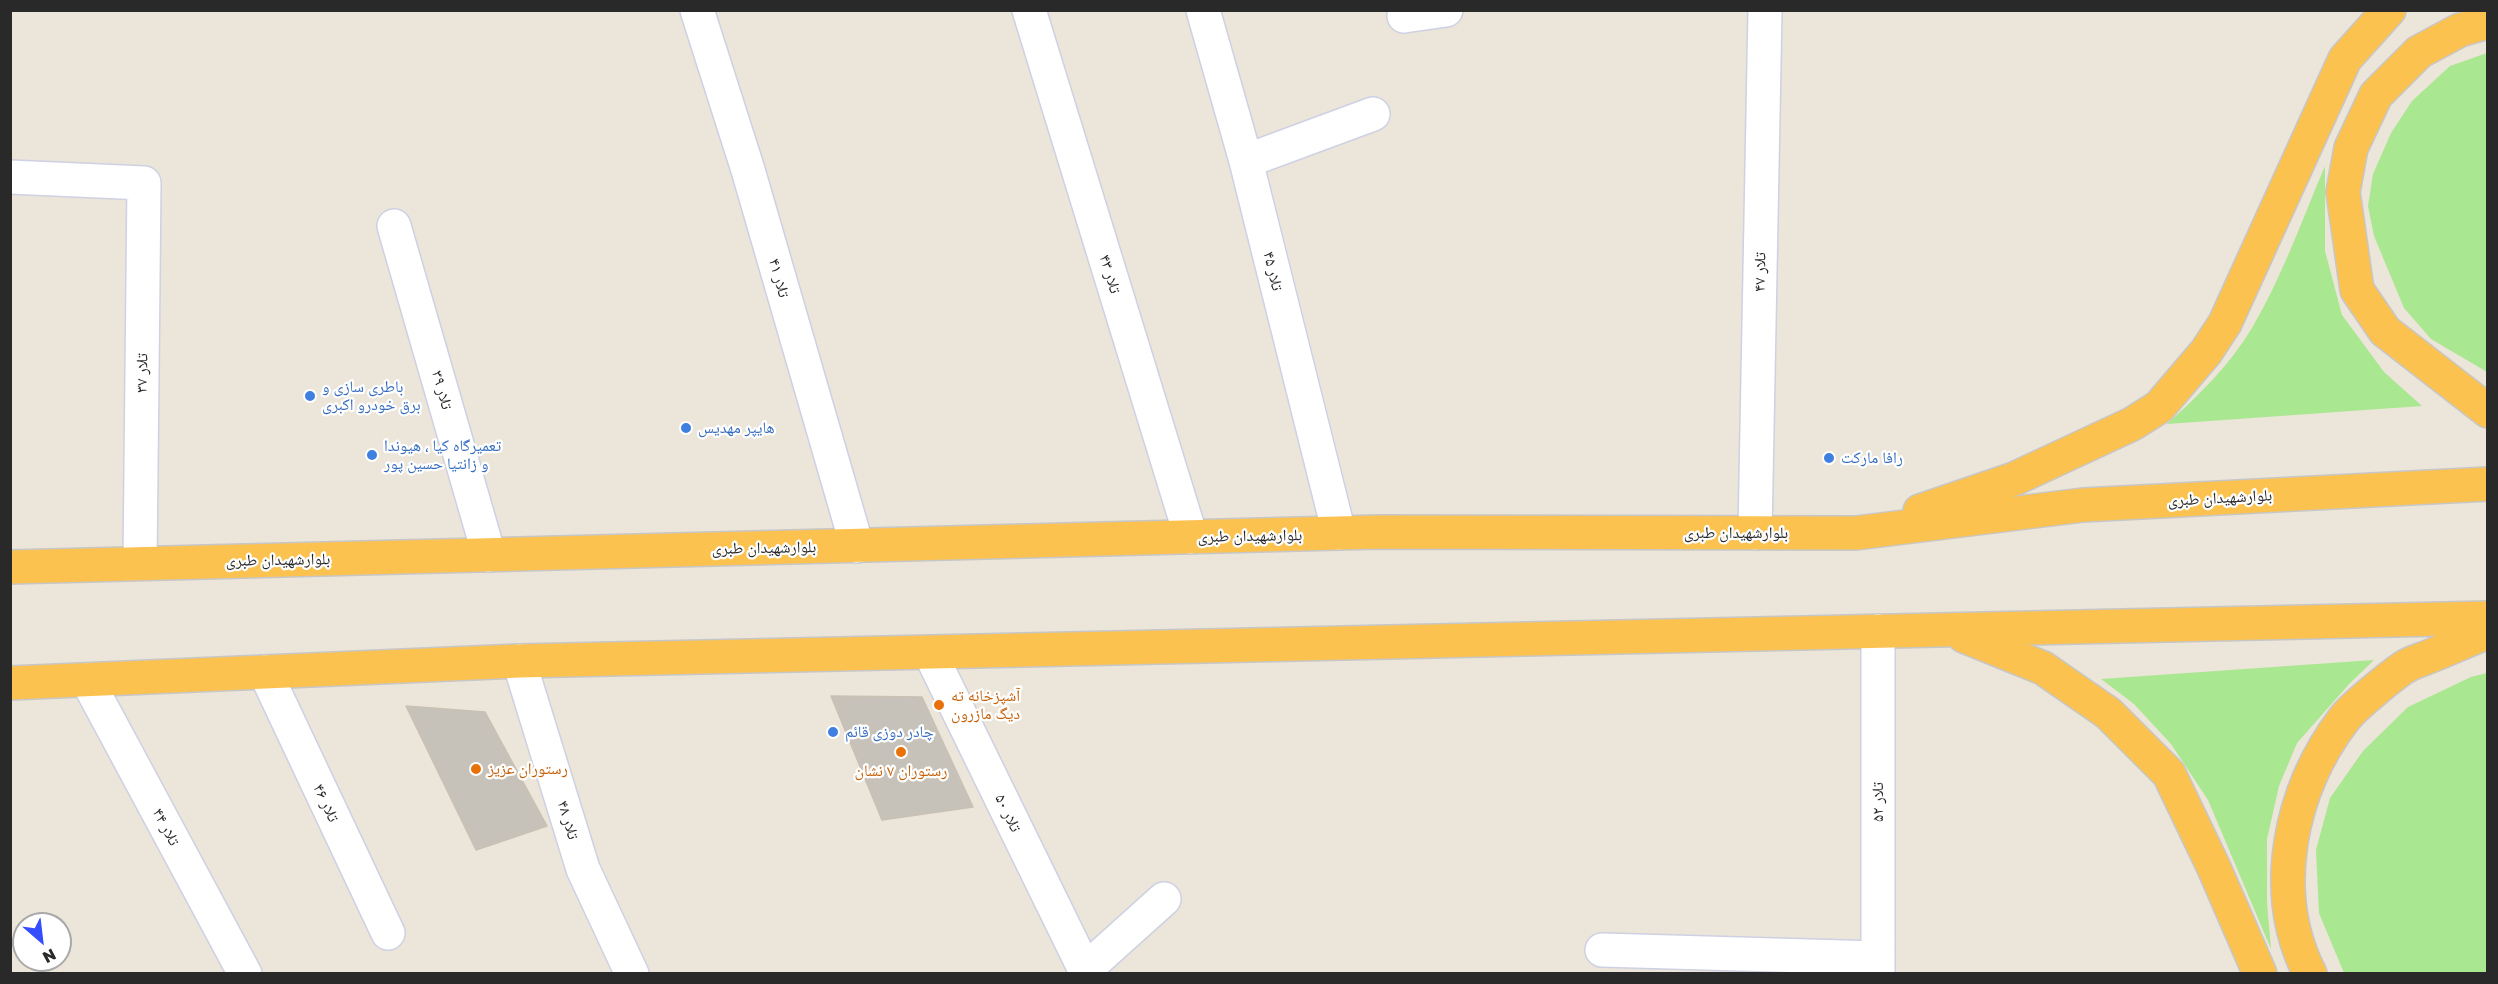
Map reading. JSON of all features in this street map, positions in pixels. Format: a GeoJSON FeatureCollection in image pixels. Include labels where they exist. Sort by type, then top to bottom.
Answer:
{"type":"FeatureCollection","features":[{"type":"Feature","properties":{"kind":"highway"},"geometry":{"type":"LineString","coordinates":[[1856,533],[2014,479],[2132,424],[2159,407],[2206,352],[2224,323],[2344,59],[2389,10]]}},
{"type":"Feature","properties":{"kind":"highway"},"geometry":{"type":"LineString","coordinates":[[2487,22],[2460,30],[2419,52],[2376,95],[2351,148],[2343,192],[2357,290],[2385,331],[2487,411]]}},
{"type":"Feature","properties":{"kind":"highway","name":"بلوارشهیدان طبری"},"geometry":{"type":"LineString","coordinates":[[10,567],[1340,533],[1856,533],[2083,505],[2487,484]]}},
{"type":"Feature","properties":{"kind":"highway"},"geometry":{"type":"LineString","coordinates":[[10,683],[519,661],[2487,618]]}},
{"type":"Feature","properties":{"kind":"highway"},"geometry":{"type":"LineString","coordinates":[[1948,630],[2043,668],[2108,713],[2169,774],[2214,868],[2260,974]]}},
{"type":"Feature","properties":{"kind":"highway"},"geometry":{"type":"LineString","coordinates":[[2310,974],[2301,956],[2287,896],[2290,848],[2297,810],[2315,767],[2345,718],[2404,667],[2487,632]]}},
{"type":"Feature","properties":{"kind":"street","name":"تلار ۴۱"},"geometry":{"type":"LineString","coordinates":[[697,10],[748,170],[857,546]]}},
{"type":"Feature","properties":{"kind":"street","name":"تلار ۴۳"},"geometry":{"type":"LineString","coordinates":[[1029,10],[1191,537]]}},
{"type":"Feature","properties":{"kind":"street"},"geometry":{"type":"LineString","coordinates":[[1404,16],[1446,10]]}},
{"type":"Feature","properties":{"kind":"street","name":"تلار ۴۷"},"geometry":{"type":"LineString","coordinates":[[1755,533],[1765,10]]}},
{"type":"Feature","properties":{"kind":"street","name":"تلار ۴۵"},"geometry":{"type":"LineString","coordinates":[[1210,12],[1340,533]]}},
{"type":"Feature","properties":{"kind":"street"},"geometry":{"type":"LineString","coordinates":[[1246,161],[1373,114]]}},
{"type":"Feature","properties":{"kind":"street","name":"تلار ۳۷"},"geometry":{"type":"LineString","coordinates":[[10,177],[144,183],[140,563]]}},
{"type":"Feature","properties":{"kind":"street","name":"تلار ۳۹"},"geometry":{"type":"LineString","coordinates":[[394,226],[489,555]]}},
{"type":"Feature","properties":{"kind":"street","name":"تلار ۵۲"},"geometry":{"type":"LineString","coordinates":[[1878,631],[1878,966]]}},
{"type":"Feature","properties":{"kind":"street","name":"تلار ۵۰"},"geometry":{"type":"LineString","coordinates":[[930,653],[1086,972]]}},
{"type":"Feature","properties":{"kind":"street","name":"تلار ۴۸"},"geometry":{"type":"LineString","coordinates":[[519,661],[584,869],[632,974]]}},
{"type":"Feature","properties":{"kind":"street","name":"تلار ۴۶"},"geometry":{"type":"LineString","coordinates":[[265,672],[388,933]]}},
{"type":"Feature","properties":{"kind":"street","name":"تلار ۴۴"},"geometry":{"type":"LineString","coordinates":[[87,680],[244,974]]}},
{"type":"Feature","properties":{"kind":"street"},"geometry":{"type":"LineString","coordinates":[[1086,972],[1164,899]]}},
{"type":"Feature","properties":{"kind":"street"},"geometry":{"type":"LineString","coordinates":[[1602,950],[1878,966]]}},
{"type":"Feature","properties":{"kind":"green space"},"geometry":{"type":"Polygon","coordinates":[[[2488,53],[2487,372],[2431,339],[2404,308],[2374,236],[2368,206],[2373,174],[2391,133],[2412,101],[2450,66],[2488,53]]]}},
{"type":"Feature","properties":{"kind":"green space"},"geometry":{"type":"Polygon","coordinates":[[[2325,166],[2325,251],[2342,315],[2384,372],[2422,406],[2167,424],[2224,367],[2252,328],[2282,269],[2325,166]]]}},
{"type":"Feature","properties":{"kind":"green space"},"geometry":{"type":"Polygon","coordinates":[[[2374,660],[2350,683],[2297,743],[2279,786],[2267,839],[2267,903],[2271,949],[2208,800],[2171,744],[2134,704],[2101,679],[2374,660]]]}},
{"type":"Feature","properties":{"kind":"green space"},"geometry":{"type":"Polygon","coordinates":[[[2487,673],[2487,973],[2344,973],[2319,913],[2316,850],[2330,798],[2363,751],[2408,707],[2471,677],[2487,673]]]}},
{"type":"Feature","properties":{"kind":"building","name":"رستوران ۷ نشان"},"geometry":{"type":"Polygon","coordinates":[[[831,696],[922,697],[973,807],[882,820],[831,696]]]}},
{"type":"Feature","properties":{"kind":"building","name":"رستوران عزیز"},"geometry":{"type":"Polygon","coordinates":[[[406,706],[485,712],[547,826],[476,850],[406,706]]]}},
{"type":"Feature","properties":{"kind":"place","name":"باطری سازی و برق خودرو اکبری"},"geometry":{"type":"Point","coordinates":[310,396]}},
{"type":"Feature","properties":{"kind":"place","name":"هایپر مهدیس"},"geometry":{"type":"Point","coordinates":[686,428]}},
{"type":"Feature","properties":{"kind":"place","name":"تعمیرگاه کیا ، هیوندا و زانتیا حسین پور"},"geometry":{"type":"Point","coordinates":[372,455]}},
{"type":"Feature","properties":{"kind":"place","name":"رافا مارکت"},"geometry":{"type":"Point","coordinates":[1829,458]}},
{"type":"Feature","properties":{"kind":"place","name":"آشپزخانه ته دیگ مازرون"},"geometry":{"type":"Point","coordinates":[939,705]}},
{"type":"Feature","properties":{"kind":"place","name":"چادر دوزی قائم"},"geometry":{"type":"Point","coordinates":[833,732]}},
{"type":"Feature","properties":{"kind":"place","name":"رستوران ۷ نشان"},"geometry":{"type":"Point","coordinates":[901,752]}},
{"type":"Feature","properties":{"kind":"place","name":"رستوران عزیز"},"geometry":{"type":"Point","coordinates":[476,769]}}]}
